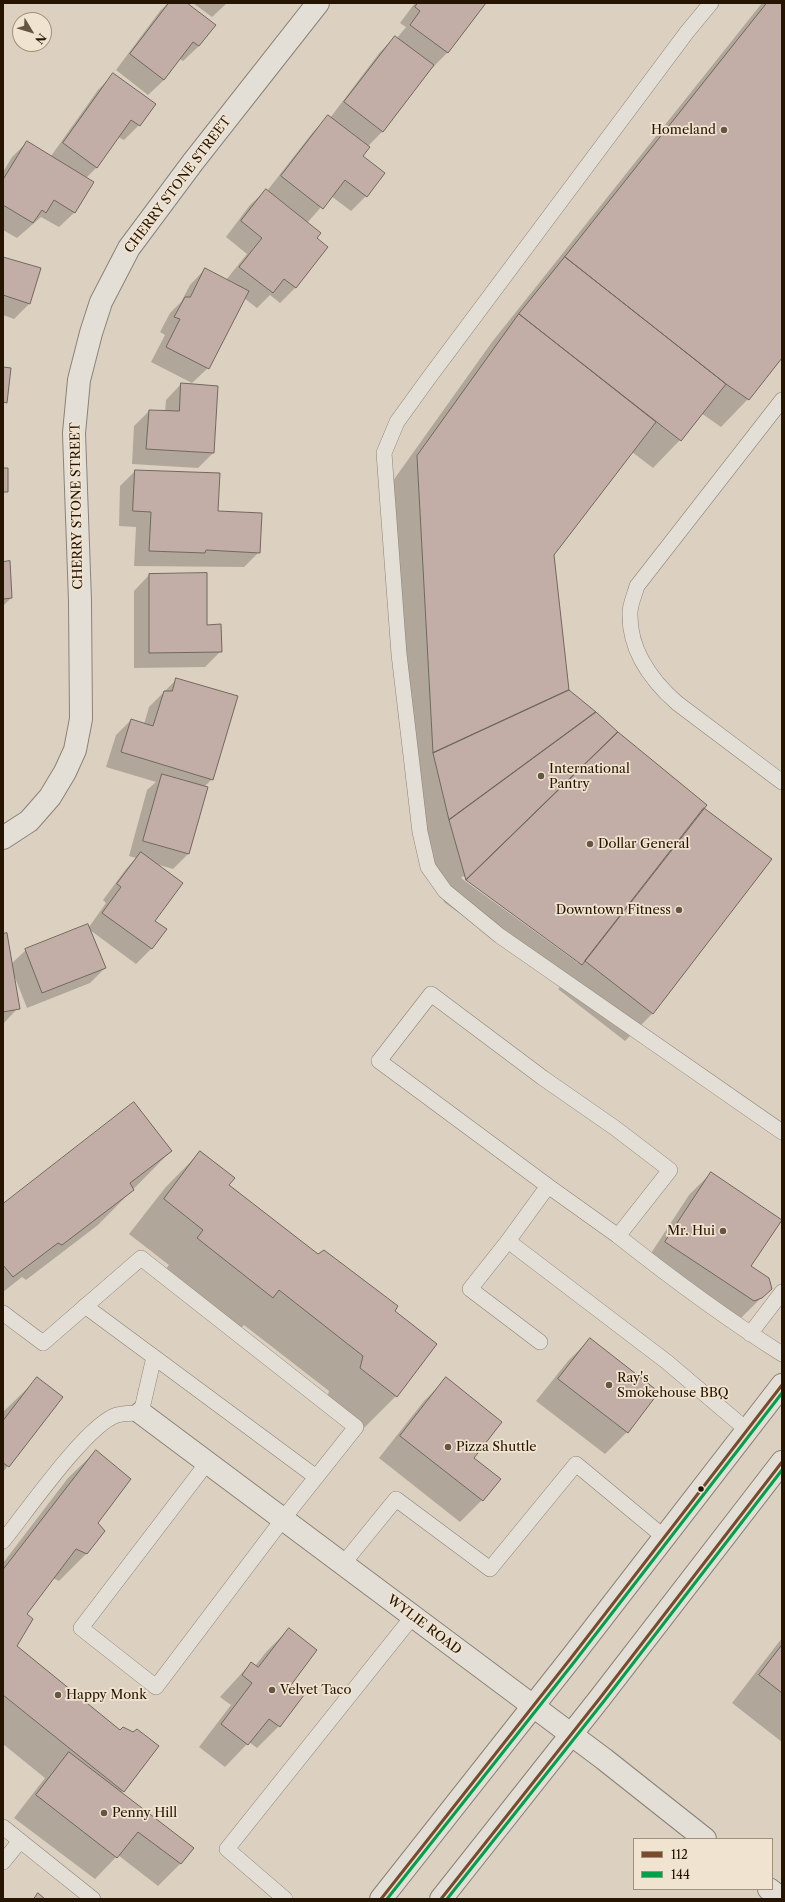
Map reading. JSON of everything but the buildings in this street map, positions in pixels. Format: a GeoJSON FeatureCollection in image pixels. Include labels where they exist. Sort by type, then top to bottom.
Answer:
{"type":"FeatureCollection","features":[{"type":"Feature","properties":{"kind":"street","name":"CHERRY STONE STREET"},"geometry":{"type":"LineString","coordinates":[[3,838],[29,822],[50,797],[65,772],[75,750],[81,719],[80,601],[74,433],[79,380],[90,333],[101,302],[129,248],[193,162],[318,3]]}},
{"type":"Feature","properties":{"kind":"street"},"geometry":{"type":"LineString","coordinates":[[381,1899],[533,1707],[782,1385]]}},
{"type":"Feature","properties":{"kind":"street","name":"WYLIE ROAD"},"geometry":{"type":"LineString","coordinates":[[141,1413],[571,1736],[604,1759],[704,1838]]}},
{"type":"Feature","properties":{"kind":"street"},"geometry":{"type":"LineString","coordinates":[[441,1899],[571,1736],[782,1462]]}},
{"type":"Feature","properties":{"kind":"lane"},"geometry":{"type":"LineString","coordinates":[[711,3],[428,378],[397,422],[384,453],[399,654],[420,832],[428,868],[445,891],[500,936],[782,1132]]}},
{"type":"Feature","properties":{"kind":"lane"},"geometry":{"type":"LineString","coordinates":[[782,400],[637,586],[630,612],[633,638],[643,664],[661,689],[677,703],[782,782]]}},
{"type":"Feature","properties":{"kind":"lane"},"geometry":{"type":"LineString","coordinates":[[618,1236],[670,1170],[615,1128],[543,1078],[431,994],[379,1061],[618,1236],[656,1266],[750,1334],[782,1354]]}},
{"type":"Feature","properties":{"kind":"lane"},"geometry":{"type":"LineString","coordinates":[[540,1342],[470,1289],[508,1241],[548,1186]]}},
{"type":"Feature","properties":{"kind":"lane"},"geometry":{"type":"LineString","coordinates":[[508,1241],[667,1362],[747,1430]]}},
{"type":"Feature","properties":{"kind":"lane"},"geometry":{"type":"LineString","coordinates":[[3,1313],[43,1343],[141,1258],[356,1426],[283,1519],[156,1687],[81,1628],[207,1463]]}},
{"type":"Feature","properties":{"kind":"lane"},"geometry":{"type":"LineString","coordinates":[[750,1334],[782,1292]]}},
{"type":"Feature","properties":{"kind":"lane"},"geometry":{"type":"LineString","coordinates":[[85,1306],[316,1477]]}},
{"type":"Feature","properties":{"kind":"lane"},"geometry":{"type":"LineString","coordinates":[[3,1541],[94,1429],[116,1415],[141,1413],[154,1357]]}},
{"type":"Feature","properties":{"kind":"lane"},"geometry":{"type":"LineString","coordinates":[[343,1564],[396,1498],[490,1569],[576,1464],[664,1538]]}},
{"type":"Feature","properties":{"kind":"lane"},"geometry":{"type":"LineString","coordinates":[[282,1898],[227,1850],[413,1616]]}},
{"type":"Feature","properties":{"kind":"lane"},"geometry":{"type":"LineString","coordinates":[[3,1827],[93,1899]]}},
{"type":"Feature","properties":{"kind":"lane"},"geometry":{"type":"LineString","coordinates":[[3,1862],[20,1841]]}},
{"type":"Feature","properties":{"kind":"transit line","name":"112"},"geometry":{"type":"LineString","coordinates":[[381,1899],[571,1658],[782,1385]]}},
{"type":"Feature","properties":{"kind":"transit line","name":"144"},"geometry":{"type":"LineString","coordinates":[[387,1899],[575,1661],[782,1393]]}},
{"type":"Feature","properties":{"kind":"transit line","name":"112"},"geometry":{"type":"LineString","coordinates":[[441,1899],[600,1698],[782,1462]]}},
{"type":"Feature","properties":{"kind":"transit line","name":"144"},"geometry":{"type":"LineString","coordinates":[[447,1899],[604,1701],[782,1470]]}},
{"type":"Feature","properties":{"kind":"place","name":"Homeland"},"geometry":{"type":"Point","coordinates":[724,130]}},
{"type":"Feature","properties":{"kind":"place","name":"International Pantry"},"geometry":{"type":"Point","coordinates":[541,776]}},
{"type":"Feature","properties":{"kind":"place","name":"Dollar General"},"geometry":{"type":"Point","coordinates":[590,844]}},
{"type":"Feature","properties":{"kind":"place","name":"Downtown Fitness"},"geometry":{"type":"Point","coordinates":[679,910]}},
{"type":"Feature","properties":{"kind":"place","name":"Mr. Hui"},"geometry":{"type":"Point","coordinates":[723,1231]}},
{"type":"Feature","properties":{"kind":"place","name":"Ray's Smokehouse BBQ"},"geometry":{"type":"Point","coordinates":[609,1385]}},
{"type":"Feature","properties":{"kind":"place","name":"Pizza Shuttle"},"geometry":{"type":"Point","coordinates":[448,1447]}},
{"type":"Feature","properties":{"kind":"place","name":"Velvet Taco"},"geometry":{"type":"Point","coordinates":[272,1690]}},
{"type":"Feature","properties":{"kind":"place","name":"Happy Monk"},"geometry":{"type":"Point","coordinates":[58,1695]}},
{"type":"Feature","properties":{"kind":"place","name":"Penny Hill"},"geometry":{"type":"Point","coordinates":[104,1813]}}]}
